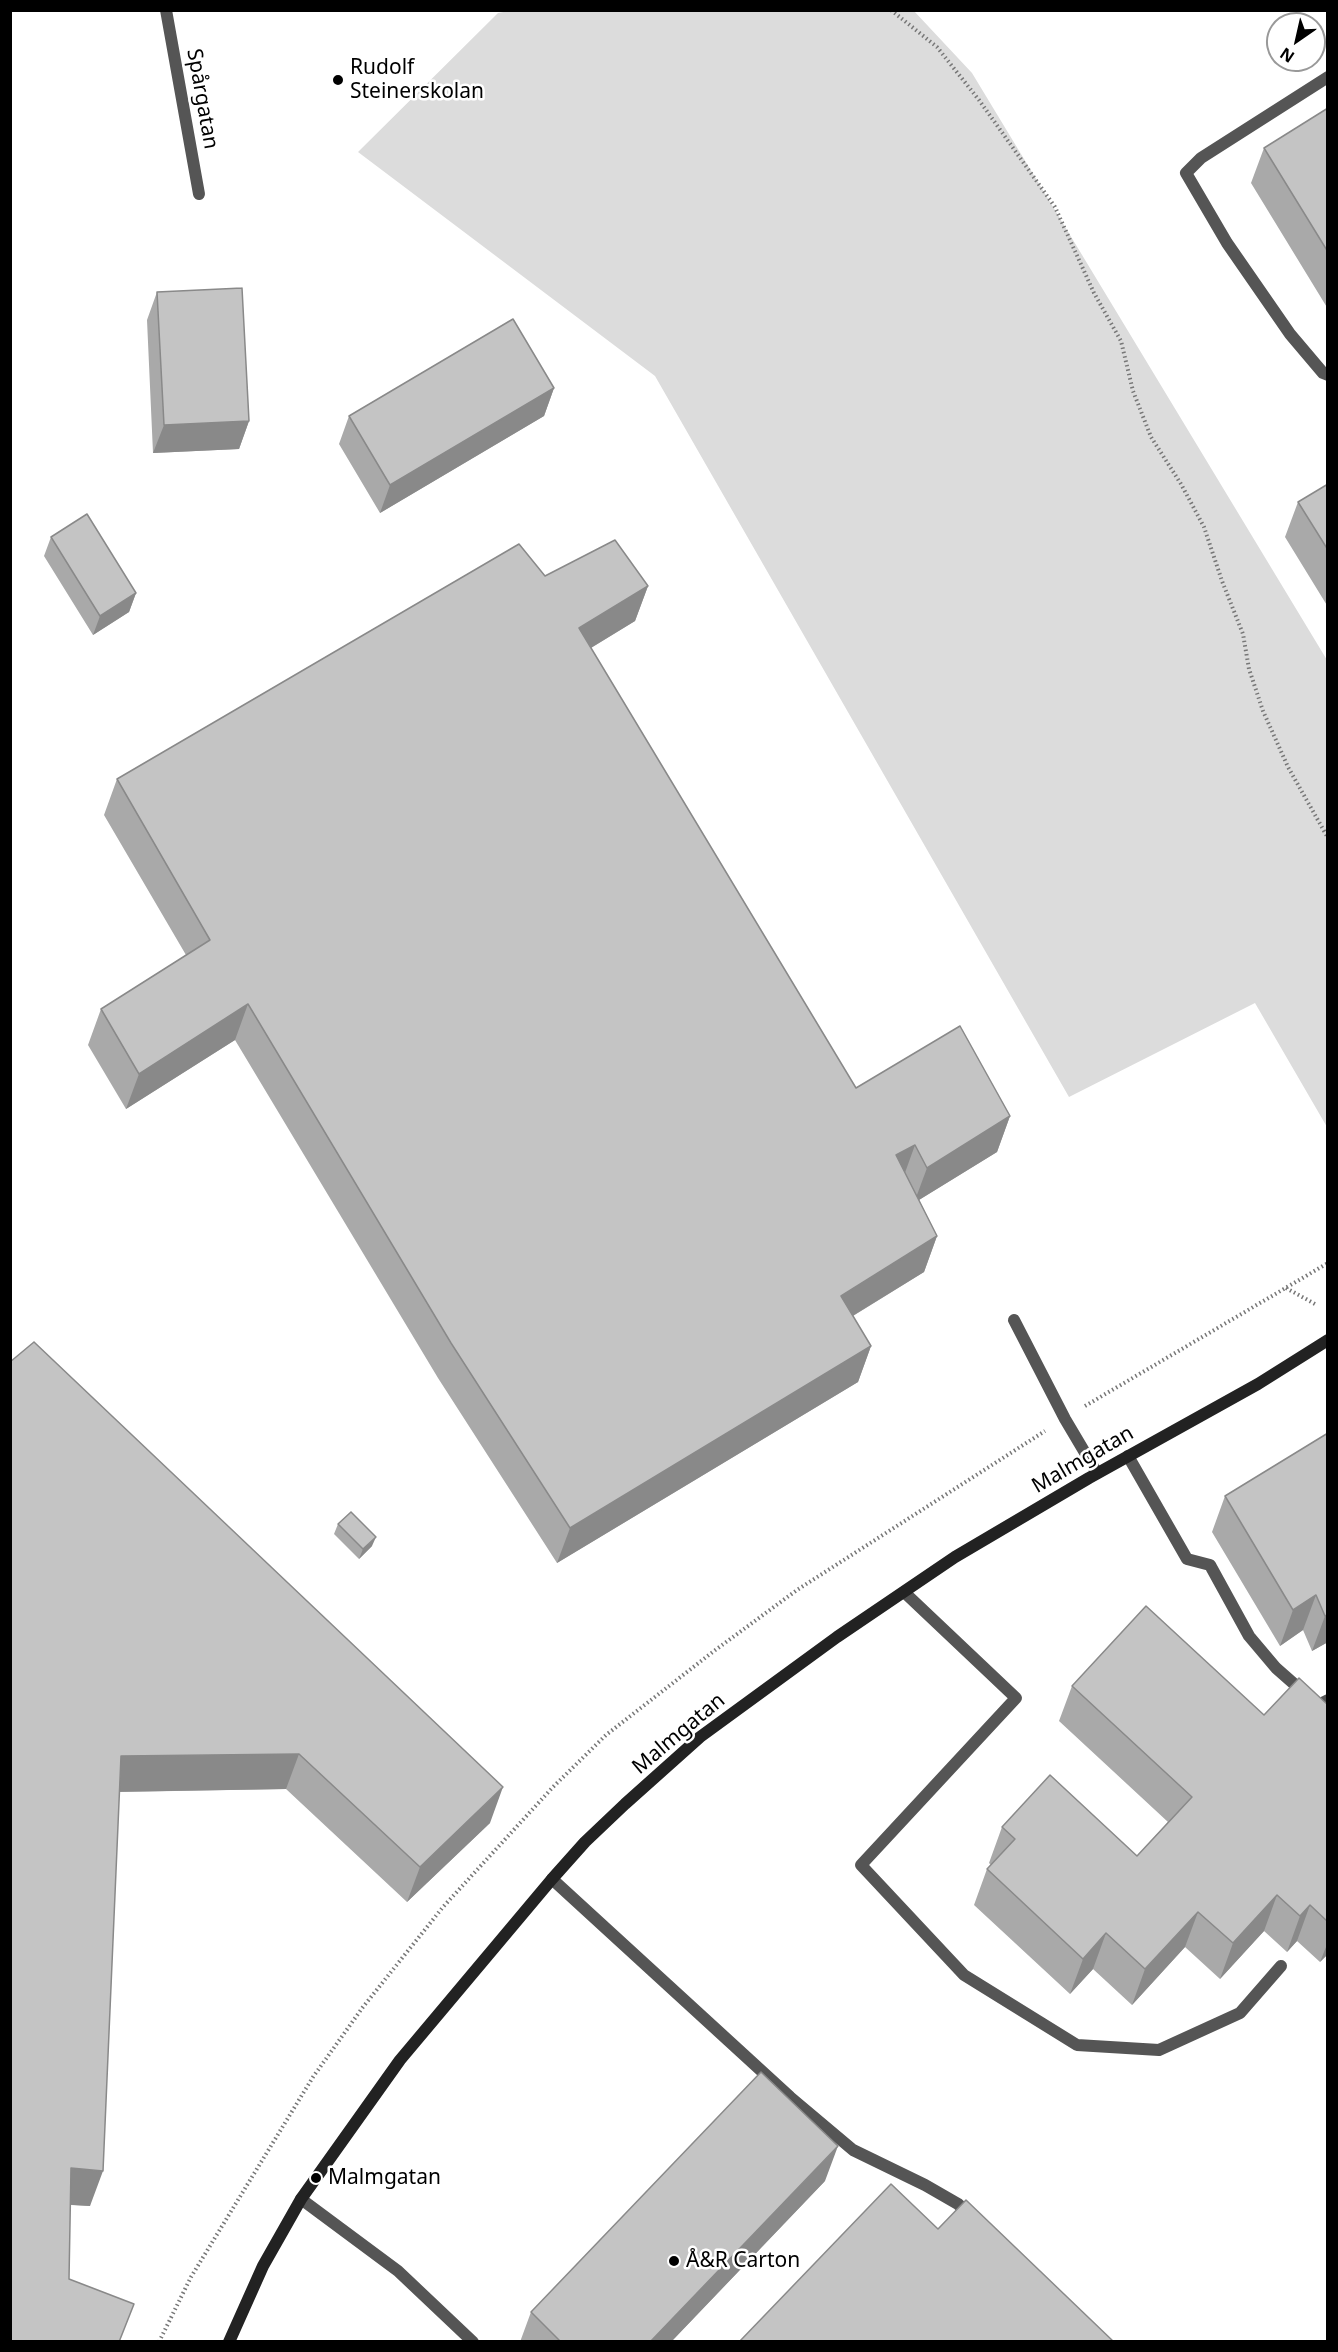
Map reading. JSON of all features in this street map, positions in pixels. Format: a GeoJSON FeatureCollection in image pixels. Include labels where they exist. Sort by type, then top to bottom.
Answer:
{"type":"FeatureCollection","features":[{"type":"Feature","properties":{"kind":"street","name":"Spårgatan"},"geometry":{"type":"LineString","coordinates":[[166,10],[199,194]]}},
{"type":"Feature","properties":{"kind":"street"},"geometry":{"type":"LineString","coordinates":[[1328,77],[1201,158],[1186,173],[1227,243],[1290,334],[1323,373],[1328,375]]}},
{"type":"Feature","properties":{"kind":"street"},"geometry":{"type":"LineString","coordinates":[[1014,1320],[1065,1419],[1097,1473]]}},
{"type":"Feature","properties":{"kind":"street","name":"Malmgatan"},"geometry":{"type":"LineString","coordinates":[[229,2342],[264,2266],[301,2199],[400,2060],[585,1842],[700,1737],[955,1557],[1097,1473],[1257,1384],[1328,1340]]}},
{"type":"Feature","properties":{"kind":"street"},"geometry":{"type":"LineString","coordinates":[[1128,1456],[1186,1559],[1210,1565],[1249,1636],[1276,1668],[1318,1705],[1328,1700]]}},
{"type":"Feature","properties":{"kind":"street"},"geometry":{"type":"LineString","coordinates":[[904,1592],[1016,1698],[861,1865],[964,1975],[1077,2045],[1159,2050],[1240,2013],[1281,1966]]}},
{"type":"Feature","properties":{"kind":"street"},"geometry":{"type":"LineString","coordinates":[[552,1880],[790,2097],[853,2150],[925,2185],[958,2204],[984,2227]]}},
{"type":"Feature","properties":{"kind":"street"},"geometry":{"type":"LineString","coordinates":[[301,2199],[398,2271],[473,2342]]}},
{"type":"Feature","properties":{"kind":"path"},"geometry":{"type":"LineString","coordinates":[[891,10],[937,47],[979,100],[1054,207],[1094,293],[1121,341],[1133,391],[1150,437],[1181,484],[1204,527],[1243,634],[1250,669],[1263,711],[1288,767],[1328,838]]}},
{"type":"Feature","properties":{"kind":"path"},"geometry":{"type":"LineString","coordinates":[[1286,1288],[1315,1304]]}},
{"type":"Feature","properties":{"kind":"shaded area"},"geometry":{"type":"Polygon","coordinates":[[[514,10],[914,11],[972,73],[1327,660],[1327,1127],[1255,1003],[1069,1097],[655,376],[358,152],[498,13],[514,10]]]}},
{"type":"Feature","properties":{"kind":"building"},"geometry":{"type":"Polygon","coordinates":[[[1328,108],[1328,252],[1264,148],[1328,108]]]}},
{"type":"Feature","properties":{"kind":"building"},"geometry":{"type":"Polygon","coordinates":[[[242,288],[249,421],[164,425],[157,292],[242,288]]]}},
{"type":"Feature","properties":{"kind":"building"},"geometry":{"type":"Polygon","coordinates":[[[513,319],[554,388],[390,485],[349,416],[513,319]]]}},
{"type":"Feature","properties":{"kind":"building"},"geometry":{"type":"Polygon","coordinates":[[[1328,484],[1328,550],[1298,502],[1328,484]]]}},
{"type":"Feature","properties":{"kind":"building"},"geometry":{"type":"Polygon","coordinates":[[[87,514],[136,593],[100,616],[51,537],[87,514]]]}},
{"type":"Feature","properties":{"kind":"building"},"geometry":{"type":"Polygon","coordinates":[[[615,540],[648,586],[579,628],[856,1088],[960,1026],[1010,1116],[927,1168],[915,1145],[896,1155],[937,1236],[841,1296],[871,1346],[570,1528],[451,1343],[248,1004],[139,1074],[101,1009],[210,940],[117,779],[519,544],[545,576],[615,540]]]}},
{"type":"Feature","properties":{"kind":"building"},"geometry":{"type":"Polygon","coordinates":[[[34,1342],[503,1787],[420,1867],[299,1754],[121,1756],[103,2171],[71,2168],[69,2279],[134,2304],[119,2342],[10,2342],[10,1362],[34,1342]]]}},
{"type":"Feature","properties":{"kind":"building"},"geometry":{"type":"Polygon","coordinates":[[[1328,1433],[1328,1614],[1325,1616],[1316,1595],[1293,1610],[1225,1496],[1328,1433]]]}},
{"type":"Feature","properties":{"kind":"building"},"geometry":{"type":"Polygon","coordinates":[[[351,1512],[376,1537],[363,1549],[338,1524],[351,1512]]]}},
{"type":"Feature","properties":{"kind":"building"},"geometry":{"type":"Polygon","coordinates":[[[1146,1606],[1264,1715],[1299,1678],[1328,1705],[1328,1922],[1310,1905],[1300,1916],[1277,1895],[1233,1943],[1198,1912],[1145,1969],[1106,1933],[1083,1959],[987,1869],[1015,1839],[1002,1827],[1050,1775],[1137,1856],[1192,1797],[1072,1686],[1146,1606]]]}},
{"type":"Feature","properties":{"kind":"building","name":"Å&R Carton"},"geometry":{"type":"Polygon","coordinates":[[[761,2072],[838,2146],[650,2342],[561,2342],[531,2312],[761,2072]]]}},
{"type":"Feature","properties":{"kind":"building","name":"Å&R Carton"},"geometry":{"type":"Polygon","coordinates":[[[891,2184],[938,2229],[966,2200],[1114,2342],[739,2342],[891,2184]]]}},
{"type":"Feature","properties":{"kind":"place","name":"Rudolf Steinerskolan"},"geometry":{"type":"Point","coordinates":[338,80]}},
{"type":"Feature","properties":{"kind":"place","name":"Malmgatan"},"geometry":{"type":"Point","coordinates":[316,2178]}},
{"type":"Feature","properties":{"kind":"place","name":"Å&R Carton"},"geometry":{"type":"Point","coordinates":[674,2261]}}]}
